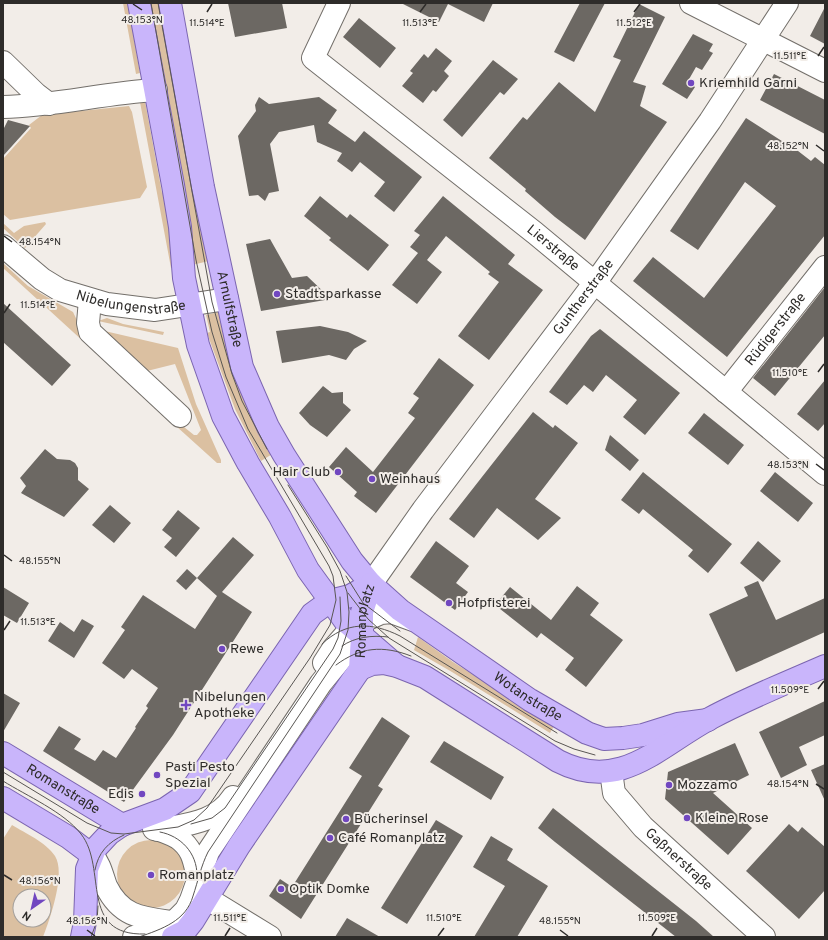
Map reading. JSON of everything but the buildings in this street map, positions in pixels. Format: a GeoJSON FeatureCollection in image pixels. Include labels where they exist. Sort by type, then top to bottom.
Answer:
{"type":"FeatureCollection","features":[{"type":"Feature","properties":{"kind":"main road"},"geometry":{"type":"LineString","coordinates":[[139,3],[180,227],[181,253],[198,345],[223,416],[248,464],[280,517],[308,570],[353,627]]}},
{"type":"Feature","properties":{"kind":"main road","name":"Arnulfstraße"},"geometry":{"type":"LineString","coordinates":[[170,3],[203,187],[217,244],[242,367],[268,427],[301,484],[352,561],[371,584]]}},
{"type":"Feature","properties":{"kind":"main road"},"geometry":{"type":"LineString","coordinates":[[301,629],[307,613],[310,590],[308,570]]}},
{"type":"Feature","properties":{"kind":"main road","name":"Wotanstraße"},"geometry":{"type":"LineString","coordinates":[[371,584],[414,620],[530,700],[574,727],[593,735],[604,739],[623,738],[642,735],[678,724],[708,720]]}},
{"type":"Feature","properties":{"kind":"main road","name":"Romanplatz"},"geometry":{"type":"LineString","coordinates":[[179,928],[208,899],[239,846],[360,669],[347,597],[371,584]]}},
{"type":"Feature","properties":{"kind":"main road","name":"Romanplatz"},"geometry":{"type":"LineString","coordinates":[[353,627],[371,584]]}},
{"type":"Feature","properties":{"kind":"main road","name":"Romanplatz"},"geometry":{"type":"LineString","coordinates":[[92,855],[101,842],[122,825],[165,809],[190,792],[301,629],[315,611],[353,627]]}},
{"type":"Feature","properties":{"kind":"main road","name":"Wotanstraße"},"geometry":{"type":"LineString","coordinates":[[353,627],[397,666]]}},
{"type":"Feature","properties":{"kind":"main road","name":"Wotanstraße"},"geometry":{"type":"LineString","coordinates":[[360,669],[372,664],[384,663],[397,666],[426,678],[566,766],[574,769],[595,772],[611,771],[649,758],[708,720],[825,666]]}},
{"type":"Feature","properties":{"kind":"main road","name":"Romanstraße"},"geometry":{"type":"LineString","coordinates":[[3,753],[122,825]]}},
{"type":"Feature","properties":{"kind":"main road"},"geometry":{"type":"LineString","coordinates":[[3,798],[68,837],[92,855],[86,878],[85,922],[82,937]]}},
{"type":"Feature","properties":{"kind":"street","name":"Lierstraße"},"geometry":{"type":"LineString","coordinates":[[339,3],[313,58],[536,233],[825,474]]}},
{"type":"Feature","properties":{"kind":"street"},"geometry":{"type":"LineString","coordinates":[[691,3],[825,71]]}},
{"type":"Feature","properties":{"kind":"street","name":"Guntherstraße"},"geometry":{"type":"LineString","coordinates":[[371,584],[422,510],[595,283],[710,121],[787,3]]}},
{"type":"Feature","properties":{"kind":"street"},"geometry":{"type":"LineString","coordinates":[[3,62],[36,94],[49,104]]}},
{"type":"Feature","properties":{"kind":"street"},"geometry":{"type":"LineString","coordinates":[[3,107],[49,104],[127,92],[156,90]]}},
{"type":"Feature","properties":{"kind":"street","name":"Nibelungenstraße"},"geometry":{"type":"LineString","coordinates":[[3,246],[42,279],[60,290],[90,300],[131,309],[155,310],[190,306],[227,299]]}},
{"type":"Feature","properties":{"kind":"street","name":"Rüdigerstraße"},"geometry":{"type":"LineString","coordinates":[[726,392],[825,267]]}},
{"type":"Feature","properties":{"kind":"street"},"geometry":{"type":"LineString","coordinates":[[90,300],[88,323],[90,332],[180,416]]}},
{"type":"Feature","properties":{"kind":"street"},"geometry":{"type":"LineString","coordinates":[[158,830],[207,819],[218,813],[229,802],[332,649],[339,632],[381,614],[391,612],[414,620]]}},
{"type":"Feature","properties":{"kind":"street"},"geometry":{"type":"LineString","coordinates":[[179,928],[212,846],[321,683],[343,656],[353,627]]}},
{"type":"Feature","properties":{"kind":"street","name":"Gaßnerstraße"},"geometry":{"type":"LineString","coordinates":[[611,771],[614,793],[643,827],[764,937]]}},
{"type":"Feature","properties":{"kind":"street"},"geometry":{"type":"LineString","coordinates":[[122,825],[158,830],[174,836],[188,848],[195,862],[201,892],[208,899],[270,937]]}},
{"type":"Feature","properties":{"kind":"street"},"geometry":{"type":"LineString","coordinates":[[92,855],[97,862],[111,894],[124,910],[143,918],[179,928]]}},
{"type":"Feature","properties":{"kind":"street"},"geometry":{"type":"LineString","coordinates":[[134,937],[157,930],[179,928]]}},
{"type":"Feature","properties":{"kind":"shaded area"},"geometry":{"type":"Polygon","coordinates":[[[123,3],[128,3],[140,73],[136,74],[123,3]]]}},
{"type":"Feature","properties":{"kind":"shaded area"},"geometry":{"type":"Polygon","coordinates":[[[148,3],[162,3],[213,260],[192,265],[148,3]]]}},
{"type":"Feature","properties":{"kind":"shaded area"},"geometry":{"type":"Polygon","coordinates":[[[145,101],[162,193],[165,193],[176,267],[171,268],[140,102],[145,101]]]}},
{"type":"Feature","properties":{"kind":"shaded area"},"geometry":{"type":"Polygon","coordinates":[[[129,106],[132,112],[147,187],[140,198],[10,220],[3,214],[3,159],[31,128],[29,125],[42,115],[129,106]]]}},
{"type":"Feature","properties":{"kind":"shaded area"},"geometry":{"type":"Polygon","coordinates":[[[45,222],[46,224],[25,248],[3,228],[3,223],[14,233],[24,226],[45,222]]]}},
{"type":"Feature","properties":{"kind":"shaded area"},"geometry":{"type":"Polygon","coordinates":[[[3,263],[28,286],[73,312],[84,335],[84,342],[3,268],[3,263]]]}},
{"type":"Feature","properties":{"kind":"shaded area"},"geometry":{"type":"Polygon","coordinates":[[[219,312],[222,329],[225,329],[274,453],[261,461],[235,409],[207,333],[210,332],[206,315],[219,312]]]}},
{"type":"Feature","properties":{"kind":"shaded area"},"geometry":{"type":"Polygon","coordinates":[[[107,318],[123,324],[164,332],[163,335],[98,321],[107,318]]]}},
{"type":"Feature","properties":{"kind":"shaded area"},"geometry":{"type":"Polygon","coordinates":[[[96,329],[178,348],[196,404],[221,463],[217,463],[176,426],[179,423],[194,435],[197,435],[201,430],[175,364],[147,371],[96,329]]]}},
{"type":"Feature","properties":{"kind":"shaded area"},"geometry":{"type":"Polygon","coordinates":[[[418,637],[453,662],[554,726],[550,733],[414,650],[418,637]]]}},
{"type":"Feature","properties":{"kind":"shaded area"},"geometry":{"type":"Polygon","coordinates":[[[12,825],[41,842],[51,851],[58,864],[59,873],[56,896],[52,911],[52,888],[12,888],[12,928],[46,928],[43,937],[3,937],[3,839],[12,825]]]}},
{"type":"Feature","properties":{"kind":"shaded area"},"geometry":{"type":"Polygon","coordinates":[[[144,840],[158,840],[170,845],[180,855],[185,867],[185,881],[180,893],[170,903],[158,908],[144,908],[132,903],[122,893],[117,881],[117,867],[122,855],[132,845],[144,840]]]}},
{"type":"Feature","properties":{"kind":"tram line"},"geometry":{"type":"LineString","coordinates":[[3,772],[87,823],[111,833],[124,834],[178,827],[194,820],[207,808],[310,658],[330,625],[336,600],[333,576],[329,566],[248,429],[226,377],[212,332],[196,260],[151,3]]}},
{"type":"Feature","properties":{"kind":"tram line"},"geometry":{"type":"LineString","coordinates":[[158,3],[212,302],[232,374],[242,401],[267,449]]}},
{"type":"Feature","properties":{"kind":"tram line"},"geometry":{"type":"LineString","coordinates":[[139,937],[172,923],[179,918],[190,905],[201,868],[208,852],[340,654],[348,630],[349,612],[347,592],[340,571],[327,547],[288,485]]}},
{"type":"Feature","properties":{"kind":"tram line"},"geometry":{"type":"LineString","coordinates":[[346,576],[363,603],[400,631]]}},
{"type":"Feature","properties":{"kind":"tram line"},"geometry":{"type":"LineString","coordinates":[[348,593],[368,619],[389,638],[555,741],[574,749],[595,755]]}},
{"type":"Feature","properties":{"kind":"tram line"},"geometry":{"type":"LineString","coordinates":[[191,824],[212,818],[225,808],[333,649],[338,638],[341,621],[340,597]]}},
{"type":"Feature","properties":{"kind":"tram line"},"geometry":{"type":"LineString","coordinates":[[322,644],[331,636],[340,631],[360,626],[369,626],[390,631],[557,733]]}},
{"type":"Feature","properties":{"kind":"tram line"},"geometry":{"type":"LineString","coordinates":[[342,646],[364,637],[388,637]]}},
{"type":"Feature","properties":{"kind":"tram line"},"geometry":{"type":"LineString","coordinates":[[336,665],[354,654],[363,651],[381,649],[391,650],[411,656]]}},
{"type":"Feature","properties":{"kind":"tram line"},"geometry":{"type":"LineString","coordinates":[[3,781],[45,805],[74,826],[81,834],[89,848],[102,912],[111,924],[124,932],[145,934]]}},
{"type":"Feature","properties":{"kind":"tram line"},"geometry":{"type":"LineString","coordinates":[[160,832],[175,837],[186,847],[194,860],[197,875]]}},
{"type":"Feature","properties":{"kind":"tram line"},"geometry":{"type":"LineString","coordinates":[[95,870],[101,853],[113,841],[124,835]]}},
{"type":"Feature","properties":{"kind":"tram line"},"geometry":{"type":"LineString","coordinates":[[91,937],[97,921],[98,906]]}},
{"type":"Feature","properties":{"kind":"place","name":"Kriemhild Garni"},"geometry":{"type":"Point","coordinates":[691,83]}},
{"type":"Feature","properties":{"kind":"place","name":"Stadtsparkasse"},"geometry":{"type":"Point","coordinates":[277,294]}},
{"type":"Feature","properties":{"kind":"place","name":"Hair Club"},"geometry":{"type":"Point","coordinates":[338,472]}},
{"type":"Feature","properties":{"kind":"place","name":"Weinhaus"},"geometry":{"type":"Point","coordinates":[372,479]}},
{"type":"Feature","properties":{"kind":"place","name":"Hofpfisterei"},"geometry":{"type":"Point","coordinates":[449,603]}},
{"type":"Feature","properties":{"kind":"place","name":"Rewe"},"geometry":{"type":"Point","coordinates":[222,649]}},
{"type":"Feature","properties":{"kind":"place","name":"Nibelungen Apotheke"},"geometry":{"type":"Point","coordinates":[186,705]}},
{"type":"Feature","properties":{"kind":"place","name":"Pasti Pesto Spezial"},"geometry":{"type":"Point","coordinates":[157,775]}},
{"type":"Feature","properties":{"kind":"place","name":"Mozzamo"},"geometry":{"type":"Point","coordinates":[669,785]}},
{"type":"Feature","properties":{"kind":"place","name":"Edis"},"geometry":{"type":"Point","coordinates":[142,794]}},
{"type":"Feature","properties":{"kind":"place","name":"Kleine Rose"},"geometry":{"type":"Point","coordinates":[687,818]}},
{"type":"Feature","properties":{"kind":"place","name":"Bücherinsel"},"geometry":{"type":"Point","coordinates":[346,819]}},
{"type":"Feature","properties":{"kind":"place","name":"Café Romanplatz"},"geometry":{"type":"Point","coordinates":[330,838]}},
{"type":"Feature","properties":{"kind":"place","name":"Romanplatz"},"geometry":{"type":"Point","coordinates":[151,875]}},
{"type":"Feature","properties":{"kind":"place","name":"Optik Domke"},"geometry":{"type":"Point","coordinates":[281,889]}}]}
